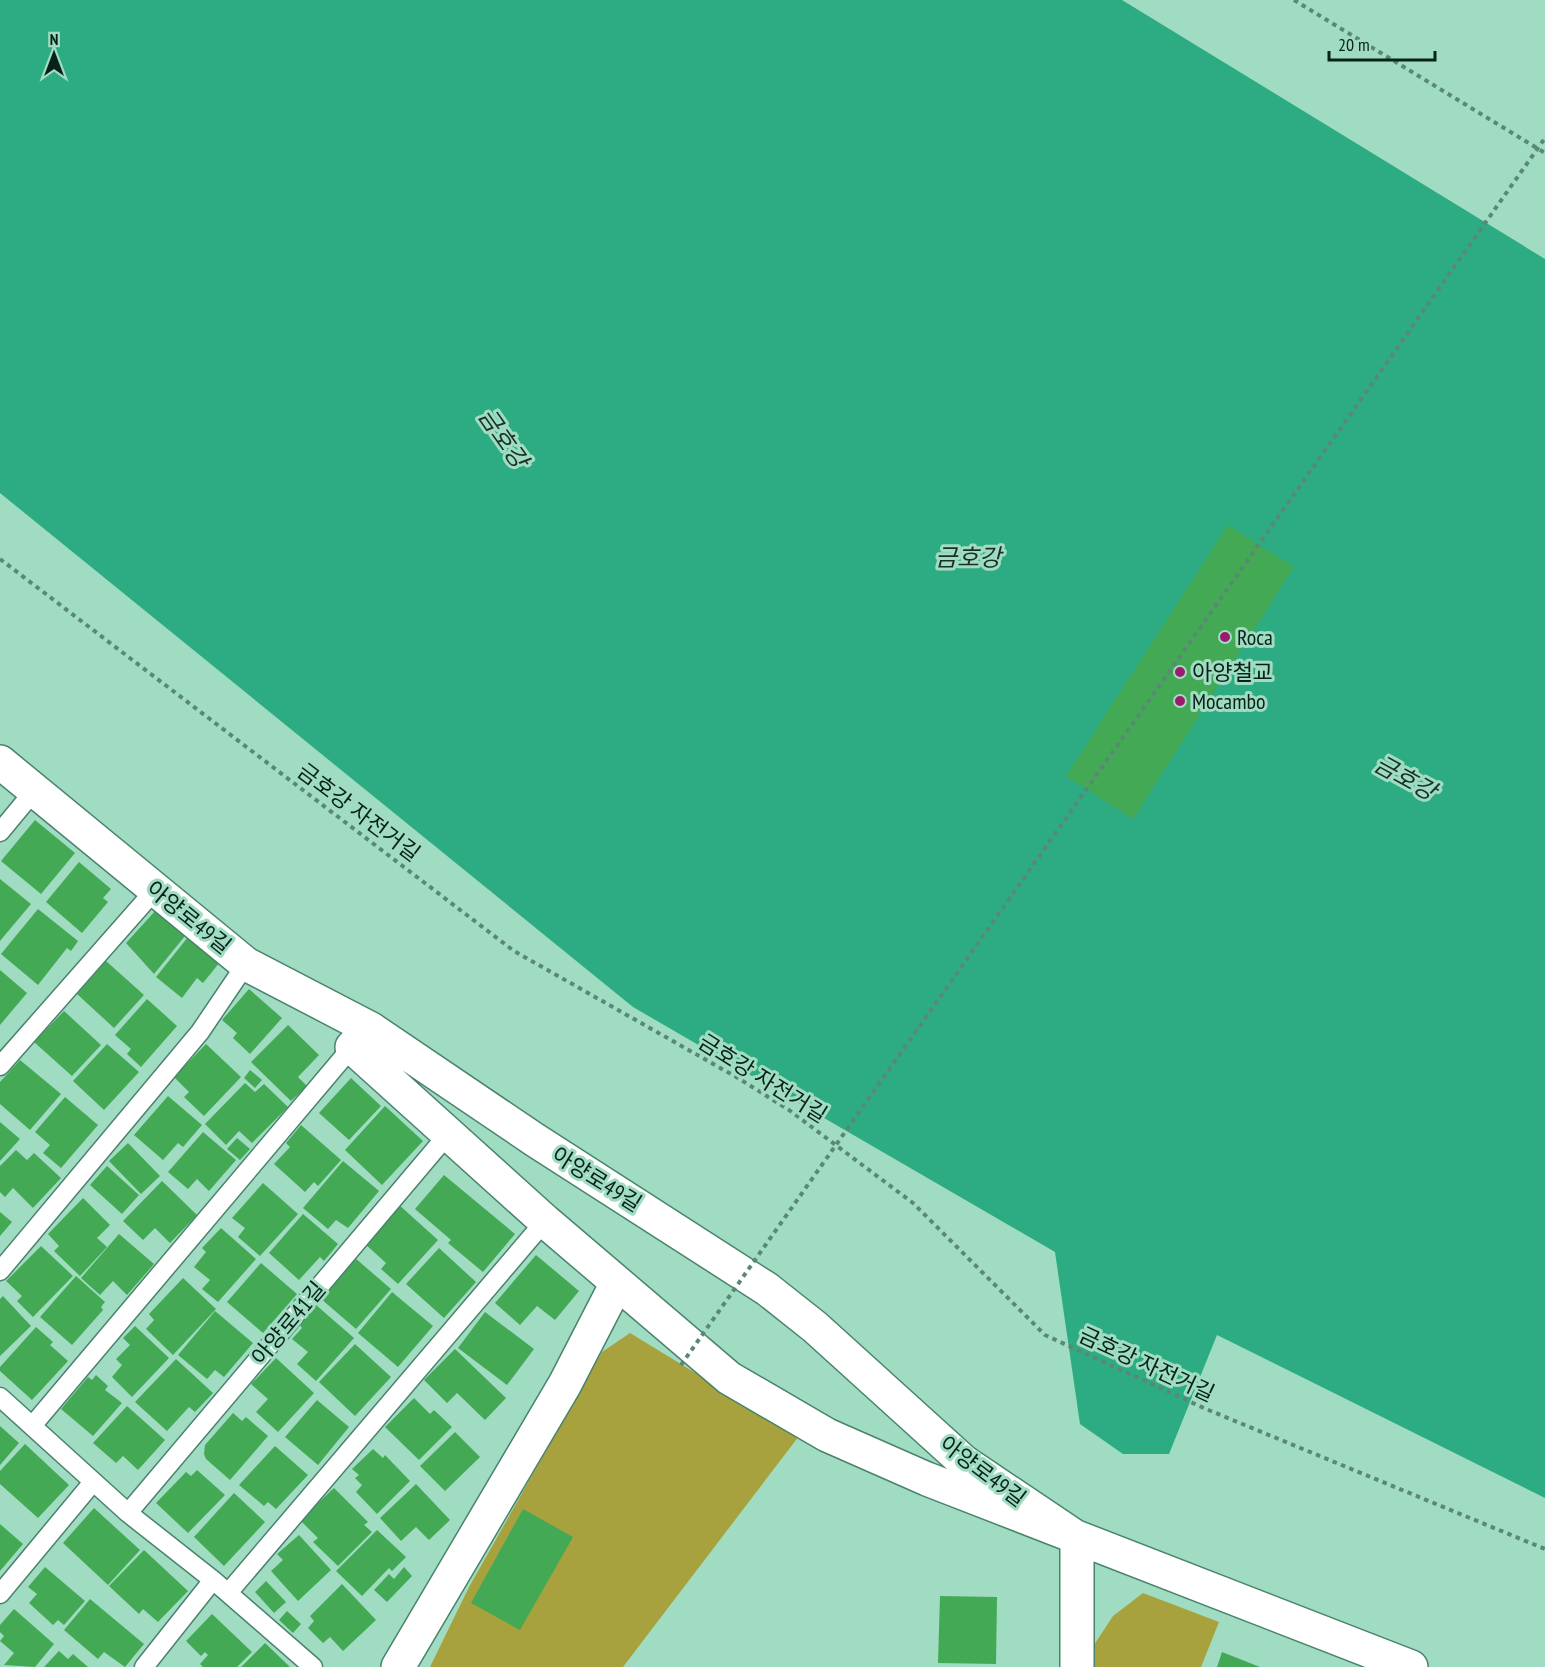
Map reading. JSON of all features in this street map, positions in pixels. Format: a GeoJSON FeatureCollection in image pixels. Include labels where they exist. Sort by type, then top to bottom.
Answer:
{"type":"FeatureCollection","features":[{"type":"Feature","properties":{"kind":"street","name":"아양로49길"},"geometry":{"type":"LineString","coordinates":[[0,762],[246,964],[362,1038],[535,1140],[767,1289],[814,1327],[964,1462],[1077,1538]]}},
{"type":"Feature","properties":{"kind":"street"},"geometry":{"type":"LineString","coordinates":[[362,1038],[449,1133],[545,1221],[729,1378],[826,1435],[927,1479],[1411,1667]]}},
{"type":"Feature","properties":{"kind":"street"},"geometry":{"type":"LineString","coordinates":[[398,1667],[565,1384],[617,1283]]}},
{"type":"Feature","properties":{"kind":"street"},"geometry":{"type":"LineString","coordinates":[[1077,1538],[1077,1667]]}},
{"type":"Feature","properties":{"kind":"lane"},"geometry":{"type":"LineString","coordinates":[[0,832],[34,791]]}},
{"type":"Feature","properties":{"kind":"lane"},"geometry":{"type":"LineString","coordinates":[[0,1066],[155,890]]}},
{"type":"Feature","properties":{"kind":"lane"},"geometry":{"type":"LineString","coordinates":[[0,1271],[200,1032],[246,964]]}},
{"type":"Feature","properties":{"kind":"lane"},"geometry":{"type":"LineString","coordinates":[[32,1426],[362,1038]]}},
{"type":"Feature","properties":{"kind":"lane","name":"아양로41길"},"geometry":{"type":"LineString","coordinates":[[128,1513],[449,1133]]}},
{"type":"Feature","properties":{"kind":"lane"},"geometry":{"type":"LineString","coordinates":[[228,1593],[545,1221]]}},
{"type":"Feature","properties":{"kind":"lane"},"geometry":{"type":"LineString","coordinates":[[0,1397],[128,1513],[213,1580],[313,1667]]}},
{"type":"Feature","properties":{"kind":"lane"},"geometry":{"type":"LineString","coordinates":[[0,1594],[93,1482]]}},
{"type":"Feature","properties":{"kind":"lane"},"geometry":{"type":"LineString","coordinates":[[144,1667],[213,1580]]}},
{"type":"Feature","properties":{"kind":"path"},"geometry":{"type":"LineString","coordinates":[[1294,0],[1545,153]]}},
{"type":"Feature","properties":{"kind":"path"},"geometry":{"type":"LineString","coordinates":[[681,1365],[1545,138]]}},
{"type":"Feature","properties":{"kind":"path","name":"금호강 자전거길"},"geometry":{"type":"LineString","coordinates":[[0,559],[514,951],[738,1078],[808,1125],[913,1203],[1045,1335],[1206,1409],[1545,1549]]}},
{"type":"Feature","properties":{"kind":"shaded area"},"geometry":{"type":"Polygon","coordinates":[[[630,1333],[799,1436],[623,1667],[430,1667],[469,1587],[602,1352],[630,1333]]]}},
{"type":"Feature","properties":{"kind":"shaded area"},"geometry":{"type":"Polygon","coordinates":[[[1143,1593],[1219,1622],[1201,1667],[1095,1667],[1094,1645],[1113,1616],[1143,1593]]]}},
{"type":"Feature","properties":{"kind":"water","name":"금호강"},"geometry":{"type":"Polygon","coordinates":[[[0,0],[1122,0],[1545,259],[1545,1498],[1217,1335],[1169,1454],[1123,1454],[1080,1424],[1055,1252],[633,1007],[0,493],[0,0]]]}},
{"type":"Feature","properties":{"kind":"building","name":"아양철교"},"geometry":{"type":"Polygon","coordinates":[[[1228,525],[1294,567],[1133,819],[1066,776],[1228,525]]]}},
{"type":"Feature","properties":{"kind":"building"},"geometry":{"type":"Polygon","coordinates":[[[35,820],[75,853],[41,894],[1,861],[35,820]]]}},
{"type":"Feature","properties":{"kind":"building"},"geometry":{"type":"Polygon","coordinates":[[[79,862],[111,889],[103,898],[108,902],[82,933],[46,902],[79,862]]]}},
{"type":"Feature","properties":{"kind":"building"},"geometry":{"type":"Polygon","coordinates":[[[0,879],[31,904],[0,941],[0,879]]]}},
{"type":"Feature","properties":{"kind":"building"},"geometry":{"type":"Polygon","coordinates":[[[38,909],[78,941],[71,951],[67,948],[38,985],[1,954],[38,909]]]}},
{"type":"Feature","properties":{"kind":"building"},"geometry":{"type":"Polygon","coordinates":[[[156,910],[185,936],[154,974],[126,943],[156,910]]]}},
{"type":"Feature","properties":{"kind":"building"},"geometry":{"type":"Polygon","coordinates":[[[188,937],[220,962],[203,983],[197,978],[182,998],[156,977],[188,937]]]}},
{"type":"Feature","properties":{"kind":"building"},"geometry":{"type":"Polygon","coordinates":[[[106,961],[144,995],[114,1028],[77,994],[106,961]]]}},
{"type":"Feature","properties":{"kind":"building"},"geometry":{"type":"Polygon","coordinates":[[[0,970],[27,993],[0,1025],[0,970]]]}},
{"type":"Feature","properties":{"kind":"building"},"geometry":{"type":"Polygon","coordinates":[[[249,989],[282,1018],[250,1054],[233,1038],[237,1033],[222,1020],[249,989]]]}},
{"type":"Feature","properties":{"kind":"building"},"geometry":{"type":"Polygon","coordinates":[[[147,999],[177,1026],[141,1067],[127,1054],[131,1049],[115,1035],[147,999]]]}},
{"type":"Feature","properties":{"kind":"building"},"geometry":{"type":"Polygon","coordinates":[[[64,1011],[101,1045],[72,1076],[34,1042],[64,1011]]]}},
{"type":"Feature","properties":{"kind":"building"},"geometry":{"type":"Polygon","coordinates":[[[288,1025],[319,1055],[298,1077],[307,1086],[291,1101],[251,1062],[288,1025]]]}},
{"type":"Feature","properties":{"kind":"building"},"geometry":{"type":"Polygon","coordinates":[[[107,1044],[139,1072],[104,1110],[73,1081],[107,1044]]]}},
{"type":"Feature","properties":{"kind":"building"},"geometry":{"type":"Polygon","coordinates":[[[206,1044],[241,1077],[204,1116],[184,1097],[189,1092],[174,1077],[206,1044]]]}},
{"type":"Feature","properties":{"kind":"building"},"geometry":{"type":"Polygon","coordinates":[[[20,1060],[61,1094],[30,1130],[0,1104],[0,1082],[20,1060]]]}},
{"type":"Feature","properties":{"kind":"building"},"geometry":{"type":"Polygon","coordinates":[[[250,1070],[262,1080],[255,1088],[244,1078],[250,1070]]]}},
{"type":"Feature","properties":{"kind":"building"},"geometry":{"type":"Polygon","coordinates":[[[351,1078],[381,1106],[349,1140],[319,1113],[351,1078]]]}},
{"type":"Feature","properties":{"kind":"building"},"geometry":{"type":"Polygon","coordinates":[[[245,1083],[255,1092],[264,1084],[288,1107],[252,1143],[239,1131],[226,1145],[205,1124],[245,1083]]]}},
{"type":"Feature","properties":{"kind":"building"},"geometry":{"type":"Polygon","coordinates":[[[168,1096],[202,1125],[183,1147],[178,1143],[163,1160],[134,1135],[168,1096]]]}},
{"type":"Feature","properties":{"kind":"building"},"geometry":{"type":"Polygon","coordinates":[[[65,1097],[98,1125],[61,1168],[43,1153],[50,1145],[35,1132],[65,1097]]]}},
{"type":"Feature","properties":{"kind":"building"},"geometry":{"type":"Polygon","coordinates":[[[385,1106],[423,1141],[382,1185],[345,1150],[385,1106]]]}},
{"type":"Feature","properties":{"kind":"building"},"geometry":{"type":"Polygon","coordinates":[[[0,1122],[20,1139],[0,1161],[0,1122]]]}},
{"type":"Feature","properties":{"kind":"building"},"geometry":{"type":"Polygon","coordinates":[[[301,1125],[341,1160],[318,1186],[314,1182],[305,1192],[274,1164],[290,1147],[286,1143],[301,1125]]]}},
{"type":"Feature","properties":{"kind":"building"},"geometry":{"type":"Polygon","coordinates":[[[203,1132],[236,1160],[209,1191],[197,1179],[188,1189],[168,1172],[203,1132]]]}},
{"type":"Feature","properties":{"kind":"building"},"geometry":{"type":"Polygon","coordinates":[[[237,1138],[250,1149],[240,1160],[227,1149],[237,1138]]]}},
{"type":"Feature","properties":{"kind":"building"},"geometry":{"type":"Polygon","coordinates":[[[128,1143],[160,1176],[141,1194],[109,1161],[128,1143]]]}},
{"type":"Feature","properties":{"kind":"building"},"geometry":{"type":"Polygon","coordinates":[[[16,1150],[27,1160],[34,1153],[61,1178],[33,1208],[13,1188],[5,1197],[0,1192],[0,1166],[16,1150]]]}},
{"type":"Feature","properties":{"kind":"building"},"geometry":{"type":"Polygon","coordinates":[[[343,1161],[379,1191],[348,1228],[336,1220],[328,1229],[303,1208],[343,1161]]]}},
{"type":"Feature","properties":{"kind":"building"},"geometry":{"type":"Polygon","coordinates":[[[107,1166],[139,1195],[122,1214],[90,1185],[107,1166]]]}},
{"type":"Feature","properties":{"kind":"building"},"geometry":{"type":"Polygon","coordinates":[[[444,1175],[515,1234],[483,1272],[448,1243],[451,1240],[415,1209],[444,1175]]]}},
{"type":"Feature","properties":{"kind":"building"},"geometry":{"type":"Polygon","coordinates":[[[162,1181],[197,1215],[170,1243],[155,1228],[143,1240],[123,1221],[162,1181]]]}},
{"type":"Feature","properties":{"kind":"building"},"geometry":{"type":"Polygon","coordinates":[[[263,1183],[298,1214],[260,1256],[238,1237],[245,1228],[232,1218],[263,1183]]]}},
{"type":"Feature","properties":{"kind":"building"},"geometry":{"type":"Polygon","coordinates":[[[83,1198],[110,1225],[97,1238],[107,1247],[80,1276],[54,1251],[59,1246],[48,1234],[83,1198]]]}},
{"type":"Feature","properties":{"kind":"building"},"geometry":{"type":"Polygon","coordinates":[[[398,1204],[438,1240],[398,1284],[381,1269],[386,1263],[364,1243],[398,1204]]]}},
{"type":"Feature","properties":{"kind":"building"},"geometry":{"type":"Polygon","coordinates":[[[0,1212],[12,1222],[0,1236],[0,1212]]]}},
{"type":"Feature","properties":{"kind":"building"},"geometry":{"type":"Polygon","coordinates":[[[303,1214],[338,1244],[324,1261],[320,1257],[299,1280],[269,1253],[303,1214]]]}},
{"type":"Feature","properties":{"kind":"building"},"geometry":{"type":"Polygon","coordinates":[[[221,1228],[256,1259],[218,1302],[202,1289],[210,1280],[194,1267],[206,1252],[202,1248],[221,1228]]]}},
{"type":"Feature","properties":{"kind":"building"},"geometry":{"type":"Polygon","coordinates":[[[119,1234],[154,1264],[127,1295],[113,1281],[100,1295],[81,1278],[119,1234]]]}},
{"type":"Feature","properties":{"kind":"building"},"geometry":{"type":"Polygon","coordinates":[[[41,1246],[73,1276],[33,1317],[17,1301],[22,1296],[6,1281],[41,1246]]]}},
{"type":"Feature","properties":{"kind":"building"},"geometry":{"type":"Polygon","coordinates":[[[439,1248],[476,1282],[444,1318],[406,1284],[439,1248]]]}},
{"type":"Feature","properties":{"kind":"building"},"geometry":{"type":"Polygon","coordinates":[[[536,1255],[579,1291],[555,1320],[537,1306],[520,1325],[495,1303],[536,1255]]]}},
{"type":"Feature","properties":{"kind":"building"},"geometry":{"type":"Polygon","coordinates":[[[355,1258],[391,1289],[356,1329],[320,1298],[355,1258]]]}},
{"type":"Feature","properties":{"kind":"building"},"geometry":{"type":"Polygon","coordinates":[[[261,1263],[297,1294],[263,1333],[227,1302],[261,1263]]]}},
{"type":"Feature","properties":{"kind":"building"},"geometry":{"type":"Polygon","coordinates":[[[76,1276],[105,1302],[101,1307],[103,1310],[72,1345],[40,1317],[76,1276]]]}},
{"type":"Feature","properties":{"kind":"building"},"geometry":{"type":"Polygon","coordinates":[[[183,1278],[216,1309],[173,1355],[146,1329],[154,1320],[149,1314],[183,1278]]]}},
{"type":"Feature","properties":{"kind":"building"},"geometry":{"type":"Polygon","coordinates":[[[392,1292],[433,1326],[398,1367],[358,1333],[392,1292]]]}},
{"type":"Feature","properties":{"kind":"building"},"geometry":{"type":"Polygon","coordinates":[[[3,1296],[31,1326],[0,1356],[0,1299],[3,1296]]]}},
{"type":"Feature","properties":{"kind":"building"},"geometry":{"type":"Polygon","coordinates":[[[316,1305],[354,1338],[316,1381],[297,1364],[308,1352],[292,1339],[302,1328],[299,1324],[316,1305]]]}},
{"type":"Feature","properties":{"kind":"building"},"geometry":{"type":"Polygon","coordinates":[[[215,1311],[253,1343],[224,1377],[215,1370],[207,1379],[178,1355],[215,1311]]]}},
{"type":"Feature","properties":{"kind":"building"},"geometry":{"type":"Polygon","coordinates":[[[485,1312],[534,1349],[507,1385],[458,1348],[485,1312]]]}},
{"type":"Feature","properties":{"kind":"building"},"geometry":{"type":"Polygon","coordinates":[[[135,1326],[169,1358],[132,1397],[112,1377],[122,1365],[116,1359],[130,1345],[123,1338],[135,1326]]]}},
{"type":"Feature","properties":{"kind":"building"},"geometry":{"type":"Polygon","coordinates":[[[36,1327],[53,1342],[50,1345],[68,1361],[32,1400],[0,1371],[0,1367],[36,1327]]]}},
{"type":"Feature","properties":{"kind":"building"},"geometry":{"type":"Polygon","coordinates":[[[355,1344],[391,1377],[355,1416],[319,1382],[355,1344]]]}},
{"type":"Feature","properties":{"kind":"building"},"geometry":{"type":"Polygon","coordinates":[[[455,1349],[506,1398],[485,1420],[457,1393],[447,1403],[424,1380],[455,1349]]]}},
{"type":"Feature","properties":{"kind":"building"},"geometry":{"type":"Polygon","coordinates":[[[276,1358],[314,1393],[278,1432],[256,1412],[268,1399],[251,1384],[276,1358]]]}},
{"type":"Feature","properties":{"kind":"building"},"geometry":{"type":"Polygon","coordinates":[[[176,1359],[213,1393],[195,1412],[189,1407],[167,1431],[135,1402],[176,1359]]]}},
{"type":"Feature","properties":{"kind":"building"},"geometry":{"type":"Polygon","coordinates":[[[96,1375],[108,1386],[105,1390],[122,1403],[93,1436],[61,1409],[88,1377],[92,1380],[96,1375]]]}},
{"type":"Feature","properties":{"kind":"building"},"geometry":{"type":"Polygon","coordinates":[[[414,1398],[430,1414],[434,1410],[452,1427],[419,1460],[385,1427],[414,1398]]]}},
{"type":"Feature","properties":{"kind":"building"},"geometry":{"type":"Polygon","coordinates":[[[317,1400],[349,1427],[318,1465],[285,1437],[317,1400]]]}},
{"type":"Feature","properties":{"kind":"building"},"geometry":{"type":"Polygon","coordinates":[[[127,1406],[165,1440],[138,1470],[123,1456],[116,1463],[93,1443],[127,1406]]]}},
{"type":"Feature","properties":{"kind":"building"},"geometry":{"type":"Polygon","coordinates":[[[233,1413],[242,1421],[246,1417],[268,1436],[230,1480],[206,1459],[204,1454],[205,1445],[233,1413]]]}},
{"type":"Feature","properties":{"kind":"building"},"geometry":{"type":"Polygon","coordinates":[[[0,1426],[19,1443],[0,1465],[0,1426]]]}},
{"type":"Feature","properties":{"kind":"building"},"geometry":{"type":"Polygon","coordinates":[[[455,1432],[480,1457],[445,1491],[420,1466],[455,1432]]]}},
{"type":"Feature","properties":{"kind":"building"},"geometry":{"type":"Polygon","coordinates":[[[25,1444],[69,1485],[38,1518],[0,1484],[0,1471],[25,1444]]]}},
{"type":"Feature","properties":{"kind":"building"},"geometry":{"type":"Polygon","coordinates":[[[275,1446],[308,1475],[276,1509],[268,1502],[264,1506],[239,1485],[275,1446]]]}},
{"type":"Feature","properties":{"kind":"building"},"geometry":{"type":"Polygon","coordinates":[[[373,1449],[383,1458],[385,1455],[410,1481],[377,1514],[356,1492],[362,1485],[355,1478],[359,1475],[352,1469],[373,1449]]]}},
{"type":"Feature","properties":{"kind":"building"},"geometry":{"type":"Polygon","coordinates":[[[197,1470],[225,1495],[188,1533],[156,1503],[186,1472],[191,1476],[197,1470]]]}},
{"type":"Feature","properties":{"kind":"building"},"geometry":{"type":"Polygon","coordinates":[[[416,1484],[450,1520],[429,1540],[416,1527],[401,1541],[380,1518],[416,1484]]]}},
{"type":"Feature","properties":{"kind":"building"},"geometry":{"type":"Polygon","coordinates":[[[334,1488],[368,1522],[364,1525],[372,1532],[338,1566],[313,1542],[318,1538],[300,1520],[334,1488]]]}},
{"type":"Feature","properties":{"kind":"building"},"geometry":{"type":"Polygon","coordinates":[[[234,1493],[265,1522],[224,1566],[194,1537],[234,1493]]]}},
{"type":"Feature","properties":{"kind":"building"},"geometry":{"type":"Polygon","coordinates":[[[94,1508],[140,1550],[108,1585],[63,1543],[94,1508]]]}},
{"type":"Feature","properties":{"kind":"building"},"geometry":{"type":"Polygon","coordinates":[[[523,1509],[573,1537],[520,1630],[471,1603],[523,1509]]]}},
{"type":"Feature","properties":{"kind":"building"},"geometry":{"type":"Polygon","coordinates":[[[0,1524],[23,1544],[0,1571],[0,1524]]]}},
{"type":"Feature","properties":{"kind":"building"},"geometry":{"type":"Polygon","coordinates":[[[377,1530],[406,1557],[392,1571],[389,1568],[362,1596],[336,1571],[377,1530]]]}},
{"type":"Feature","properties":{"kind":"building"},"geometry":{"type":"Polygon","coordinates":[[[299,1535],[331,1570],[298,1601],[271,1571],[283,1560],[277,1554],[299,1535]]]}},
{"type":"Feature","properties":{"kind":"building"},"geometry":{"type":"Polygon","coordinates":[[[144,1550],[188,1591],[158,1622],[143,1609],[139,1614],[109,1586],[144,1550]]]}},
{"type":"Feature","properties":{"kind":"building"},"geometry":{"type":"Polygon","coordinates":[[[45,1567],[85,1601],[64,1625],[58,1620],[53,1625],[29,1603],[37,1594],[28,1587],[45,1567]]]}},
{"type":"Feature","properties":{"kind":"building"},"geometry":{"type":"Polygon","coordinates":[[[404,1567],[412,1576],[387,1602],[374,1590],[389,1574],[394,1579],[404,1567]]]}},
{"type":"Feature","properties":{"kind":"building"},"geometry":{"type":"Polygon","coordinates":[[[266,1581],[286,1602],[274,1613],[255,1592],[266,1581]]]}},
{"type":"Feature","properties":{"kind":"building"},"geometry":{"type":"Polygon","coordinates":[[[342,1584],[376,1620],[343,1651],[330,1637],[323,1643],[308,1628],[314,1621],[310,1616],[342,1584]]]}},
{"type":"Feature","properties":{"kind":"building"},"geometry":{"type":"Polygon","coordinates":[[[940,1596],[997,1597],[996,1664],[938,1663],[940,1596]]]}},
{"type":"Feature","properties":{"kind":"building"},"geometry":{"type":"Polygon","coordinates":[[[90,1599],[144,1644],[125,1667],[104,1652],[98,1659],[64,1630],[90,1599]]]}},
{"type":"Feature","properties":{"kind":"building"},"geometry":{"type":"Polygon","coordinates":[[[14,1609],[54,1644],[35,1667],[4,1665],[14,1653],[0,1641],[4,1636],[0,1632],[0,1625],[14,1609]]]}},
{"type":"Feature","properties":{"kind":"building"},"geometry":{"type":"Polygon","coordinates":[[[287,1611],[301,1624],[293,1633],[279,1620],[287,1611]]]}},
{"type":"Feature","properties":{"kind":"building"},"geometry":{"type":"Polygon","coordinates":[[[212,1614],[252,1652],[237,1667],[203,1667],[200,1664],[208,1655],[205,1652],[201,1656],[186,1641],[212,1614]]]}},
{"type":"Feature","properties":{"kind":"building"},"geometry":{"type":"Polygon","coordinates":[[[265,1643],[290,1667],[241,1667],[265,1643]]]}},
{"type":"Feature","properties":{"kind":"building"},"geometry":{"type":"Polygon","coordinates":[[[59,1651],[68,1659],[73,1654],[88,1667],[44,1667],[59,1651]]]}},
{"type":"Feature","properties":{"kind":"building"},"geometry":{"type":"Polygon","coordinates":[[[1222,1652],[1260,1667],[1217,1667],[1222,1652]]]}},
{"type":"Feature","properties":{"kind":"place","name":"Roca"},"geometry":{"type":"Point","coordinates":[1225,637]}},
{"type":"Feature","properties":{"kind":"place","name":"아양철교"},"geometry":{"type":"Point","coordinates":[1180,672]}},
{"type":"Feature","properties":{"kind":"place","name":"Mocambo"},"geometry":{"type":"Point","coordinates":[1180,701]}}]}
